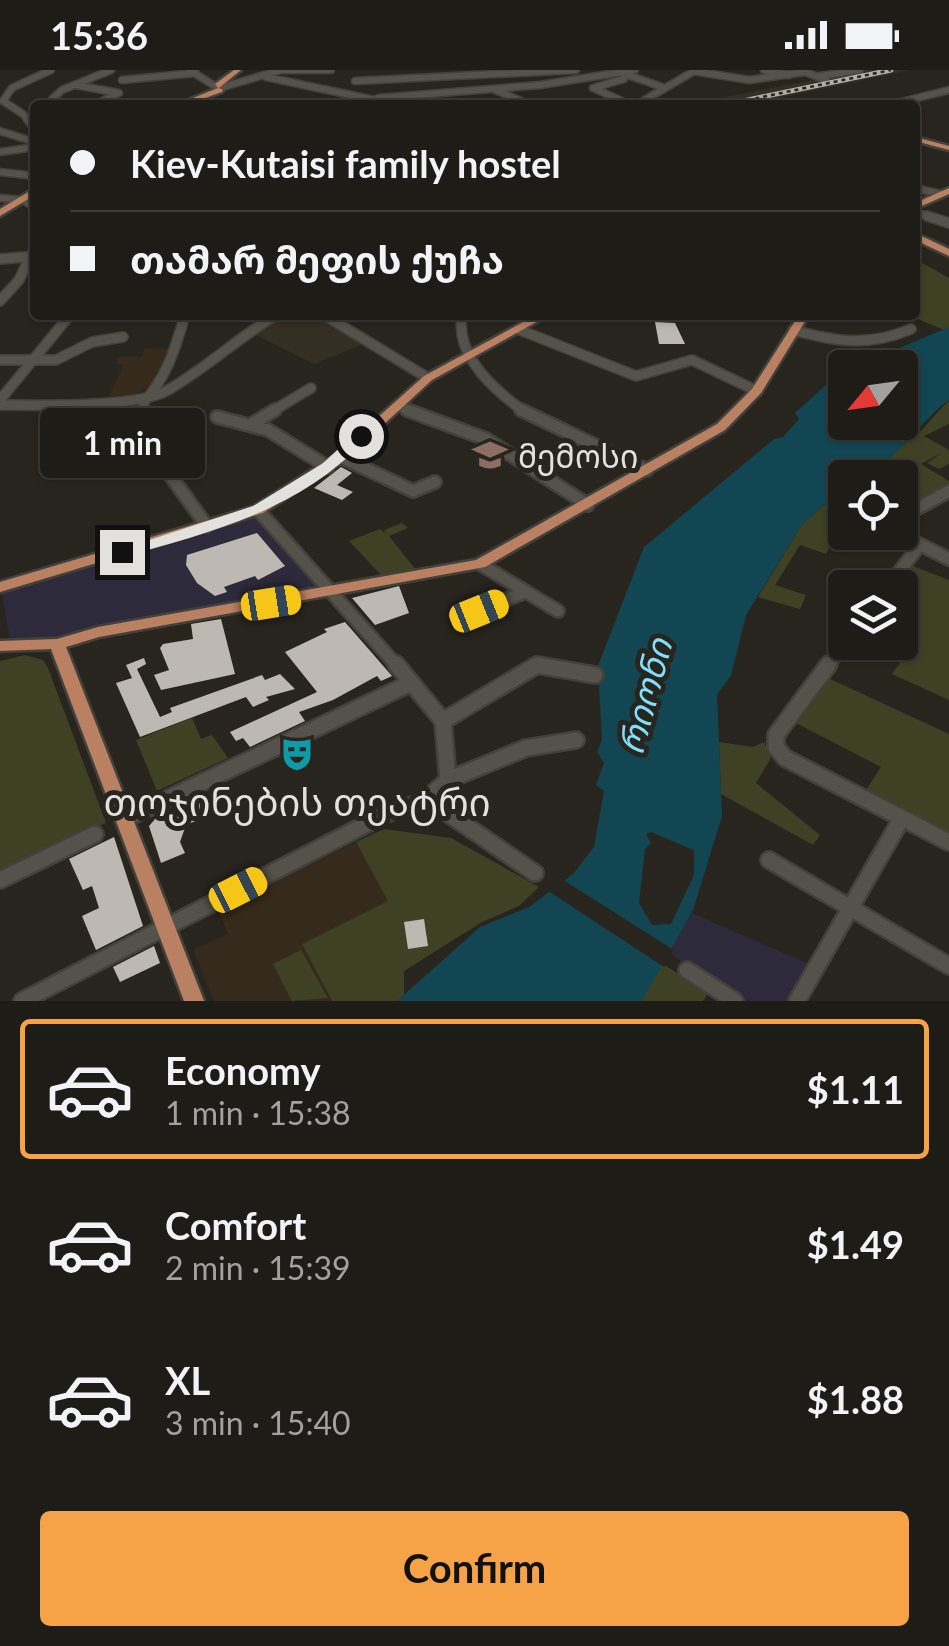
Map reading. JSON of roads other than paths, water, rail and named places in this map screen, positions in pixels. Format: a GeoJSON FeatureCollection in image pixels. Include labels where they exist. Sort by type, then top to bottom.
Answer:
{"type":"FeatureCollection","features":[{"type":"Feature","properties":{"kind":"main road"},"geometry":{"type":"LineString","coordinates":[[190,100],[218,88],[236,72]]}},
{"type":"Feature","properties":{"kind":"main road"},"geometry":{"type":"LineString","coordinates":[[218,88],[223,100]]}},
{"type":"Feature","properties":{"kind":"main road"},"geometry":{"type":"LineString","coordinates":[[920,143],[949,148]]}},
{"type":"Feature","properties":{"kind":"main road"},"geometry":{"type":"LineString","coordinates":[[920,206],[945,192]]}},
{"type":"Feature","properties":{"kind":"main road"},"geometry":{"type":"LineString","coordinates":[[0,213],[30,195]]}},
{"type":"Feature","properties":{"kind":"main road"},"geometry":{"type":"LineString","coordinates":[[920,238],[949,253]]}},
{"type":"Feature","properties":{"kind":"main road"},"geometry":{"type":"LineString","coordinates":[[0,588],[258,510],[341,457],[428,378],[536,320]]}},
{"type":"Feature","properties":{"kind":"main road"},"geometry":{"type":"LineString","coordinates":[[0,646],[57,644],[98,632],[480,564],[713,434],[757,391],[800,320]]}},
{"type":"Feature","properties":{"kind":"main road"},"geometry":{"type":"LineString","coordinates":[[57,644],[194,1001]]}},
{"type":"Feature","properties":{"kind":"street"},"geometry":{"type":"LineString","coordinates":[[30,124],[1,101],[12,88],[51,70]]}},
{"type":"Feature","properties":{"kind":"street"},"geometry":{"type":"LineString","coordinates":[[56,100],[50,98],[111,70]]}},
{"type":"Feature","properties":{"kind":"street"},"geometry":{"type":"LineString","coordinates":[[122,80],[192,72],[218,88],[281,70],[331,70]]}},
{"type":"Feature","properties":{"kind":"street"},"geometry":{"type":"LineString","coordinates":[[355,81],[576,70]]}},
{"type":"Feature","properties":{"kind":"street"},"geometry":{"type":"LineString","coordinates":[[764,70],[792,76]]}},
{"type":"Feature","properties":{"kind":"street"},"geometry":{"type":"LineString","coordinates":[[817,76],[860,70]]}},
{"type":"Feature","properties":{"kind":"street"},"geometry":{"type":"LineString","coordinates":[[642,100],[689,71],[732,82],[771,82],[805,72],[826,80]]}},
{"type":"Feature","properties":{"kind":"street"},"geometry":{"type":"LineString","coordinates":[[403,100],[622,72],[665,88]]}},
{"type":"Feature","properties":{"kind":"street"},"geometry":{"type":"LineString","coordinates":[[622,100],[593,86],[634,74]]}},
{"type":"Feature","properties":{"kind":"street"},"geometry":{"type":"LineString","coordinates":[[266,76],[376,100]]}},
{"type":"Feature","properties":{"kind":"street"},"geometry":{"type":"LineString","coordinates":[[0,82],[12,88]]}},
{"type":"Feature","properties":{"kind":"street"},"geometry":{"type":"LineString","coordinates":[[76,84],[119,93],[104,100]]}},
{"type":"Feature","properties":{"kind":"street"},"geometry":{"type":"LineString","coordinates":[[493,90],[517,100]]}},
{"type":"Feature","properties":{"kind":"street"},"geometry":{"type":"LineString","coordinates":[[909,100],[949,90]]}},
{"type":"Feature","properties":{"kind":"street"},"geometry":{"type":"LineString","coordinates":[[0,131],[30,142]]}},
{"type":"Feature","properties":{"kind":"street"},"geometry":{"type":"LineString","coordinates":[[0,152],[30,145]]}},
{"type":"Feature","properties":{"kind":"street"},"geometry":{"type":"LineString","coordinates":[[0,172],[30,175]]}},
{"type":"Feature","properties":{"kind":"street"},"geometry":{"type":"LineString","coordinates":[[920,189],[945,192]]}},
{"type":"Feature","properties":{"kind":"street"},"geometry":{"type":"LineString","coordinates":[[0,198],[23,200],[30,205]]}},
{"type":"Feature","properties":{"kind":"street"},"geometry":{"type":"LineString","coordinates":[[920,211],[949,223]]}},
{"type":"Feature","properties":{"kind":"street"},"geometry":{"type":"LineString","coordinates":[[0,259],[30,254]]}},
{"type":"Feature","properties":{"kind":"street"},"geometry":{"type":"LineString","coordinates":[[0,301],[30,257]]}},
{"type":"Feature","properties":{"kind":"street"},"geometry":{"type":"LineString","coordinates":[[0,403],[66,320]]}},
{"type":"Feature","properties":{"kind":"street"},"geometry":{"type":"LineString","coordinates":[[184,320],[160,385],[142,403],[148,445],[208,526]]}},
{"type":"Feature","properties":{"kind":"street"},"geometry":{"type":"LineString","coordinates":[[0,403],[75,404],[146,396],[180,385],[265,320]]}},
{"type":"Feature","properties":{"kind":"street"},"geometry":{"type":"LineString","coordinates":[[332,320],[428,378]]}},
{"type":"Feature","properties":{"kind":"street"},"geometry":{"type":"LineString","coordinates":[[461,320],[458,336],[470,356],[527,414],[647,470]]}},
{"type":"Feature","properties":{"kind":"street"},"geometry":{"type":"LineString","coordinates":[[793,330],[870,346],[911,329]]}},
{"type":"Feature","properties":{"kind":"street"},"geometry":{"type":"LineString","coordinates":[[520,330],[636,376],[692,360],[757,391]]}},
{"type":"Feature","properties":{"kind":"street"},"geometry":{"type":"LineString","coordinates":[[0,360],[56,360],[92,342],[123,337]]}},
{"type":"Feature","properties":{"kind":"street"},"geometry":{"type":"LineString","coordinates":[[252,424],[311,388]]}},
{"type":"Feature","properties":{"kind":"street"},"geometry":{"type":"LineString","coordinates":[[400,407],[486,440],[588,505]]}},
{"type":"Feature","properties":{"kind":"street"},"geometry":{"type":"LineString","coordinates":[[217,417],[252,424],[328,467]]}},
{"type":"Feature","properties":{"kind":"street"},"geometry":{"type":"LineString","coordinates":[[341,457],[413,491],[435,482]]}},
{"type":"Feature","properties":{"kind":"street"},"geometry":{"type":"LineString","coordinates":[[918,508],[949,490]]}},
{"type":"Feature","properties":{"kind":"street"},"geometry":{"type":"LineString","coordinates":[[258,510],[324,586],[335,592],[443,721],[448,780]]}},
{"type":"Feature","properties":{"kind":"street"},"geometry":{"type":"LineString","coordinates":[[918,546],[949,559]]}},
{"type":"Feature","properties":{"kind":"street"},"geometry":{"type":"LineString","coordinates":[[480,564],[558,611]]}},
{"type":"Feature","properties":{"kind":"street"},"geometry":{"type":"LineString","coordinates":[[510,598],[525,592]]}},
{"type":"Feature","properties":{"kind":"street"},"geometry":{"type":"LineString","coordinates":[[832,660],[776,735],[776,747],[785,758],[949,842]]}},
{"type":"Feature","properties":{"kind":"street"},"geometry":{"type":"LineString","coordinates":[[443,721],[538,665],[595,674]]}},
{"type":"Feature","properties":{"kind":"street"},"geometry":{"type":"LineString","coordinates":[[125,819],[410,684]]}},
{"type":"Feature","properties":{"kind":"street"},"geometry":{"type":"LineString","coordinates":[[22,1001],[386,814],[428,800],[448,780],[526,748],[576,740]]}},
{"type":"Feature","properties":{"kind":"street"},"geometry":{"type":"LineString","coordinates":[[428,800],[536,873]]}},
{"type":"Feature","properties":{"kind":"street"},"geometry":{"type":"LineString","coordinates":[[797,1001],[902,818]]}},
{"type":"Feature","properties":{"kind":"street"},"geometry":{"type":"LineString","coordinates":[[0,880],[95,834]]}},
{"type":"Feature","properties":{"kind":"street"},"geometry":{"type":"LineString","coordinates":[[769,860],[949,966]]}},
{"type":"Feature","properties":{"kind":"street"},"geometry":{"type":"LineString","coordinates":[[687,970],[736,1001]]}},
{"type":"Feature","properties":{"kind":"water"},"geometry":{"type":"Polygon","coordinates":[[[949,327],[949,400],[918,430],[918,350],[895,350],[949,327]]]}},
{"type":"Feature","properties":{"kind":"water","name":"რიონი"},"geometry":{"type":"Polygon","coordinates":[[[828,383],[828,440],[909,440],[887,460],[828,460],[828,502],[802,524],[746,615],[731,675],[717,695],[722,816],[693,910],[642,1001],[397,1001],[480,927],[529,907],[573,874],[594,847],[604,791],[596,785],[604,763],[597,752],[602,740],[598,666],[644,547],[774,439],[783,437],[799,419],[795,413],[828,383]],[[651,832],[646,834],[651,843],[645,849],[639,903],[652,925],[671,924],[694,875],[694,850],[651,832]]]}},
{"type":"Feature","properties":{"kind":"railway"},"geometry":{"type":"LineString","coordinates":[[748,100],[891,70]]}},
{"type":"Feature","properties":{"kind":"place","name":"მემოსი"},"geometry":{"type":"Point","coordinates":[490,455]}},
{"type":"Feature","properties":{"kind":"place","name":"თოჯინების თეატრი"},"geometry":{"type":"Point","coordinates":[297,754]}}]}
